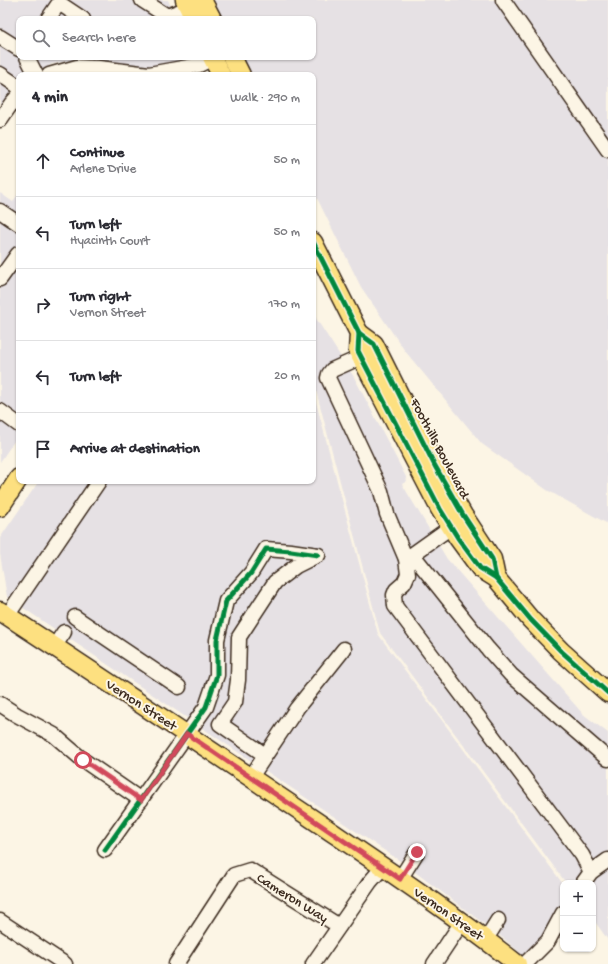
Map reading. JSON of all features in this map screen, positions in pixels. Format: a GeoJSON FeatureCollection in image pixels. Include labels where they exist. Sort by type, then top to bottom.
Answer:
{"type":"FeatureCollection","features":[{"type":"Feature","properties":{"kind":"main road"},"geometry":{"type":"LineString","coordinates":[[192,7],[207,16]]}},
{"type":"Feature","properties":{"kind":"main road"},"geometry":{"type":"LineString","coordinates":[[214,60],[220,72]]}},
{"type":"Feature","properties":{"kind":"main road"},"geometry":{"type":"LineString","coordinates":[[233,60],[239,72]]}},
{"type":"Feature","properties":{"kind":"main road","name":"Foothills Boulevard"},"geometry":{"type":"LineString","coordinates":[[316,249],[359,333],[374,344],[435,466],[463,515],[492,559],[496,578]]}},
{"type":"Feature","properties":{"kind":"main road","name":"Foothills Boulevard"},"geometry":{"type":"LineString","coordinates":[[359,333],[358,351],[451,527],[480,568],[496,578],[531,620],[556,646],[608,693]]}},
{"type":"Feature","properties":{"kind":"main road"},"geometry":{"type":"LineString","coordinates":[[0,507],[16,483]]}},
{"type":"Feature","properties":{"kind":"main road","name":"Vernon Street"},"geometry":{"type":"LineString","coordinates":[[4,614],[187,734],[383,867],[486,939],[517,964]]}},
{"type":"Feature","properties":{"kind":"street"},"geometry":{"type":"LineString","coordinates":[[142,0],[167,16],[192,7]]}},
{"type":"Feature","properties":{"kind":"street"},"geometry":{"type":"LineString","coordinates":[[503,0],[608,150]]}},
{"type":"Feature","properties":{"kind":"street"},"geometry":{"type":"LineString","coordinates":[[50,16],[59,2],[79,16]]}},
{"type":"Feature","properties":{"kind":"street"},"geometry":{"type":"LineString","coordinates":[[0,37],[16,47]]}},
{"type":"Feature","properties":{"kind":"street"},"geometry":{"type":"LineString","coordinates":[[28,60],[34,72]]}},
{"type":"Feature","properties":{"kind":"street"},"geometry":{"type":"LineString","coordinates":[[160,72],[199,65],[209,60]]}},
{"type":"Feature","properties":{"kind":"street"},"geometry":{"type":"LineString","coordinates":[[60,72],[77,67],[99,68],[111,63],[142,72]]}},
{"type":"Feature","properties":{"kind":"street"},"geometry":{"type":"LineString","coordinates":[[0,74],[16,85]]}},
{"type":"Feature","properties":{"kind":"street"},"geometry":{"type":"LineString","coordinates":[[0,120],[16,99]]}},
{"type":"Feature","properties":{"kind":"street"},"geometry":{"type":"LineString","coordinates":[[0,211],[16,222]]}},
{"type":"Feature","properties":{"kind":"street"},"geometry":{"type":"LineString","coordinates":[[0,279],[16,257]]}},
{"type":"Feature","properties":{"kind":"street"},"geometry":{"type":"LineString","coordinates":[[361,357],[332,370],[328,378],[380,491],[386,514],[410,557],[512,675],[608,759]]}},
{"type":"Feature","properties":{"kind":"street"},"geometry":{"type":"LineString","coordinates":[[0,412],[16,422]]}},
{"type":"Feature","properties":{"kind":"street"},"geometry":{"type":"LineString","coordinates":[[4,614],[97,484]]}},
{"type":"Feature","properties":{"kind":"street"},"geometry":{"type":"LineString","coordinates":[[451,527],[410,557],[408,574],[404,583],[396,590],[394,595],[395,606],[582,855],[587,877],[608,860]]}},
{"type":"Feature","properties":{"kind":"street"},"geometry":{"type":"LineString","coordinates":[[105,850],[206,707],[216,675],[217,640],[226,601],[251,574],[266,549],[291,551],[318,556],[296,566],[275,582],[239,637],[238,680],[235,702],[220,724],[265,755]]}},
{"type":"Feature","properties":{"kind":"street"},"geometry":{"type":"LineString","coordinates":[[75,617],[179,687]]}},
{"type":"Feature","properties":{"kind":"street"},"geometry":{"type":"LineString","coordinates":[[54,647],[64,632]]}},
{"type":"Feature","properties":{"kind":"street"},"geometry":{"type":"LineString","coordinates":[[251,777],[296,708],[344,649]]}},
{"type":"Feature","properties":{"kind":"street"},"geometry":{"type":"LineString","coordinates":[[0,704],[16,715],[54,735],[83,760],[141,800]]}},
{"type":"Feature","properties":{"kind":"street"},"geometry":{"type":"LineString","coordinates":[[400,879],[417,852]]}},
{"type":"Feature","properties":{"kind":"street"},"geometry":{"type":"LineString","coordinates":[[313,964],[370,882],[383,867]]}},
{"type":"Feature","properties":{"kind":"street","name":"Cameron Way"},"geometry":{"type":"LineString","coordinates":[[176,964],[234,875],[250,870],[339,926]]}},
{"type":"Feature","properties":{"kind":"street"},"geometry":{"type":"LineString","coordinates":[[525,964],[548,941],[561,916]]}},
{"type":"Feature","properties":{"kind":"street"},"geometry":{"type":"LineString","coordinates":[[486,939],[498,920]]}},
{"type":"Feature","properties":{"kind":"street"},"geometry":{"type":"LineString","coordinates":[[0,921],[65,964]]}},
{"type":"Feature","properties":{"kind":"street"},"geometry":{"type":"LineString","coordinates":[[434,964],[462,922]]}},
{"type":"Feature","properties":{"kind":"shaded area"},"geometry":{"type":"Polygon","coordinates":[[[0,0],[168,0],[176,16],[16,16],[16,60],[71,60],[52,64],[38,72],[16,72],[16,89],[0,105],[0,0]]]}},
{"type":"Feature","properties":{"kind":"shaded area"},"geometry":{"type":"Polygon","coordinates":[[[211,0],[608,0],[608,524],[547,490],[482,444],[405,351],[361,287],[316,196],[316,72],[249,72],[242,60],[316,60],[316,16],[219,16],[211,0]]]}},
{"type":"Feature","properties":{"kind":"shaded area"},"geometry":{"type":"Polygon","coordinates":[[[102,60],[195,61],[155,69],[129,66],[102,60]]]}},
{"type":"Feature","properties":{"kind":"shaded area"},"geometry":{"type":"Polygon","coordinates":[[[0,193],[13,202],[16,197],[16,438],[0,462],[0,193]]]}},
{"type":"Feature","properties":{"kind":"shaded area"},"geometry":{"type":"Polygon","coordinates":[[[316,319],[354,377],[406,477],[407,481],[402,484],[447,559],[583,714],[608,733],[608,940],[596,923],[596,880],[564,880],[380,633],[316,390],[316,319]]]}},
{"type":"Feature","properties":{"kind":"shaded area"},"geometry":{"type":"Polygon","coordinates":[[[316,402],[378,634],[560,880],[560,930],[545,956],[533,964],[503,938],[403,863],[7,597],[0,554],[0,538],[37,484],[316,484],[316,402]]]}},
{"type":"Feature","properties":{"kind":"cycle path"},"geometry":{"type":"LineString","coordinates":[[316,248],[359,333],[358,351],[440,509],[458,538],[480,568],[496,578],[531,620],[561,651],[608,693]]}},
{"type":"Feature","properties":{"kind":"cycle path"},"geometry":{"type":"LineString","coordinates":[[359,333],[374,344],[435,466],[463,515],[492,559],[496,578]]}},
{"type":"Feature","properties":{"kind":"cycle path"},"geometry":{"type":"LineString","coordinates":[[105,850],[206,707],[217,675],[217,640],[226,601],[251,573],[266,549],[318,555]]}},
{"type":"Feature","properties":{"kind":"route"},"geometry":{"type":"LineString","coordinates":[[83,760],[141,800],[187,734],[400,879],[417,852]]}}]}
